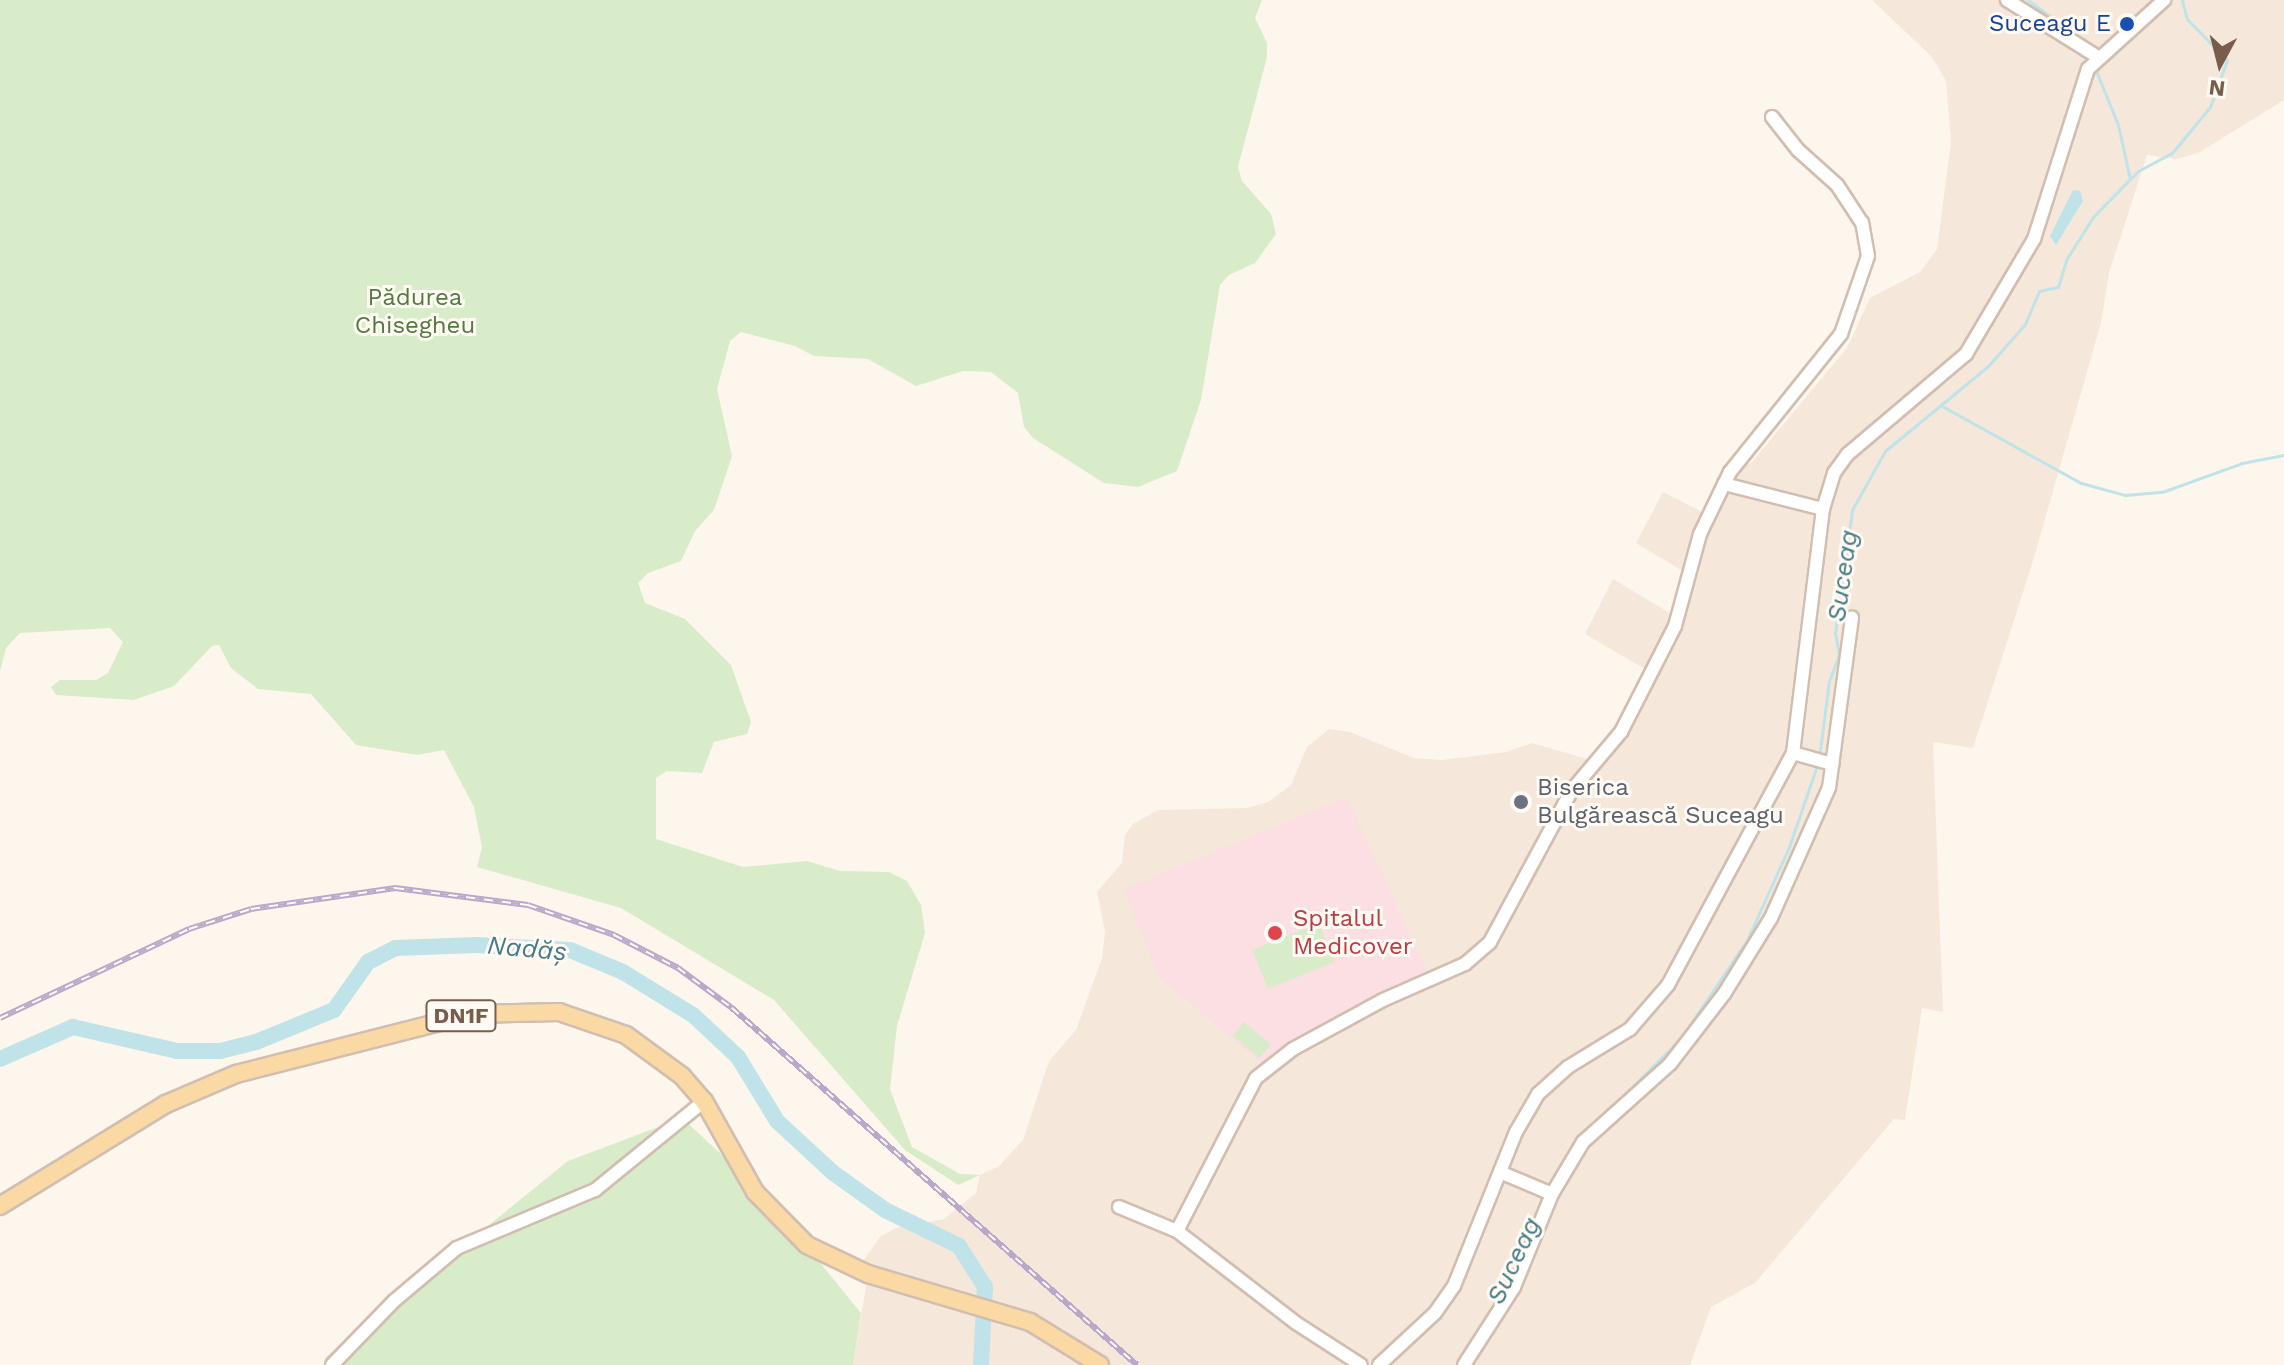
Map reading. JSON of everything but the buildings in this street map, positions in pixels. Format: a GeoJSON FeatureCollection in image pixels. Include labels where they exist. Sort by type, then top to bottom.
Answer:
{"type":"FeatureCollection","features":[{"type":"Feature","properties":{"kind":"main road","name":"DN1F"},"geometry":{"type":"LineString","coordinates":[[0,1206],[206,1085],[484,1012],[559,1012],[611,1028],[655,1054],[704,1101],[755,1192],[799,1239],[853,1269],[1020,1318],[1061,1337],[1100,1365]]}},
{"type":"Feature","properties":{"kind":"street"},"geometry":{"type":"LineString","coordinates":[[2007,0],[2098,57]]}},
{"type":"Feature","properties":{"kind":"street"},"geometry":{"type":"LineString","coordinates":[[1379,1365],[1435,1313],[1454,1286],[1522,1119],[1544,1087],[1630,1029],[1659,999],[1797,755],[1823,509],[1834,473],[1848,454],[1966,354],[2034,239],[2088,69],[2164,0]]}},
{"type":"Feature","properties":{"kind":"street"},"geometry":{"type":"LineString","coordinates":[[1177,1231],[1256,1078],[1293,1049],[1383,1000],[1465,964],[1490,942],[1572,790],[1621,732],[1671,635],[1700,534],[1724,484],[1837,342],[1868,256],[1862,223],[1837,185],[1798,150],[1772,117]]}},
{"type":"Feature","properties":{"kind":"street"},"geometry":{"type":"LineString","coordinates":[[1724,484],[1823,509]]}},
{"type":"Feature","properties":{"kind":"street"},"geometry":{"type":"LineString","coordinates":[[1464,1365],[1514,1287],[1547,1192],[1599,1123],[1670,1064],[1730,985],[1795,867],[1829,788],[1852,618]]}},
{"type":"Feature","properties":{"kind":"street"},"geometry":{"type":"LineString","coordinates":[[1797,755],[1832,764]]}},
{"type":"Feature","properties":{"kind":"street"},"geometry":{"type":"LineString","coordinates":[[332,1365],[398,1297],[457,1248],[595,1190],[704,1101]]}},
{"type":"Feature","properties":{"kind":"street"},"geometry":{"type":"LineString","coordinates":[[1500,1172],[1547,1192]]}},
{"type":"Feature","properties":{"kind":"street"},"geometry":{"type":"LineString","coordinates":[[1119,1207],[1177,1231],[1296,1323],[1361,1365]]}},
{"type":"Feature","properties":{"kind":"shaded area"},"geometry":{"type":"Polygon","coordinates":[[[1872,0],[2284,0],[2284,100],[2200,152],[2178,159],[2147,155],[2109,273],[2101,323],[2033,561],[1973,748],[1933,742],[1943,1012],[1922,1008],[1905,1120],[1894,1119],[1755,1283],[1711,1307],[1690,1365],[853,1365],[867,1280],[856,1278],[858,1268],[880,1237],[896,1228],[944,1219],[976,1193],[980,1175],[999,1166],[1023,1140],[1049,1061],[1076,1030],[1102,958],[1105,932],[1097,892],[1122,863],[1125,835],[1133,824],[1158,810],[1247,808],[1268,802],[1291,785],[1307,747],[1329,729],[1350,732],[1414,758],[1442,760],[1506,752],[1532,743],[1591,760],[1610,738],[1645,669],[1585,634],[1613,579],[1673,615],[1686,573],[1636,543],[1663,492],[1702,512],[1718,479],[1752,462],[1847,348],[1870,298],[1920,272],[1937,249],[1951,142],[1946,81],[1932,57],[1872,0]]]}},
{"type":"Feature","properties":{"kind":"shaded area","name":"Spitalul Medicover"},"geometry":{"type":"Polygon","coordinates":[[[1347,797],[1431,980],[1267,1068],[1159,978],[1123,889],[1347,797]]]}},
{"type":"Feature","properties":{"kind":"green space","name":"Pădurea Chisegheu"},"geometry":{"type":"Polygon","coordinates":[[[0,0],[1262,0],[1255,18],[1267,43],[1267,57],[1238,167],[1242,181],[1271,214],[1276,234],[1255,263],[1229,275],[1220,285],[1201,400],[1177,471],[1138,487],[1104,483],[1033,438],[1024,427],[1018,393],[991,372],[963,371],[916,386],[868,359],[814,356],[795,346],[741,332],[730,341],[717,389],[732,456],[714,510],[695,531],[681,561],[648,573],[638,583],[645,603],[685,619],[731,665],[751,722],[747,734],[714,742],[702,773],[667,771],[656,778],[656,839],[743,867],[807,861],[840,871],[889,872],[907,881],[921,905],[925,933],[897,1026],[890,1089],[912,1147],[960,1174],[980,1175],[958,1185],[905,1150],[774,1000],[621,908],[477,867],[482,847],[474,807],[444,750],[417,755],[356,745],[311,694],[258,689],[231,668],[219,645],[212,646],[174,686],[134,700],[56,695],[51,687],[60,680],[96,680],[108,673],[123,642],[110,628],[20,633],[6,648],[0,671],[0,0]]]}},
{"type":"Feature","properties":{"kind":"green space"},"geometry":{"type":"Polygon","coordinates":[[[1319,923],[1335,962],[1268,989],[1252,950],[1319,923]]]}},
{"type":"Feature","properties":{"kind":"green space"},"geometry":{"type":"Polygon","coordinates":[[[1244,1022],[1271,1044],[1259,1058],[1232,1036],[1244,1022]]]}},
{"type":"Feature","properties":{"kind":"green space"},"geometry":{"type":"Polygon","coordinates":[[[682,1118],[763,1193],[861,1313],[853,1365],[324,1365],[326,1357],[568,1161],[682,1118]]]}},
{"type":"Feature","properties":{"kind":"water"},"geometry":{"type":"Polygon","coordinates":[[[2073,190],[2080,191],[2083,201],[2056,245],[2050,236],[2073,190]]]}},
{"type":"Feature","properties":{"kind":"waterway"},"geometry":{"type":"LineString","coordinates":[[2028,0],[2080,39]]}},
{"type":"Feature","properties":{"kind":"waterway","name":"Suceag"},"geometry":{"type":"LineString","coordinates":[[1819,758],[1829,681],[1839,655],[1835,633],[1852,510],[1885,451],[1988,366],[2025,324],[2039,291],[2058,287],[2066,260],[2093,217],[2138,171],[2172,153],[2210,107],[2227,60],[2187,19],[2182,0]]}},
{"type":"Feature","properties":{"kind":"waterway"},"geometry":{"type":"LineString","coordinates":[[2097,73],[2118,125],[2130,179]]}},
{"type":"Feature","properties":{"kind":"waterway"},"geometry":{"type":"LineString","coordinates":[[1942,406],[2081,483],[2125,495],[2162,492],[2242,463],[2284,455]]}},
{"type":"Feature","properties":{"kind":"waterway","name":"Suceag"},"geometry":{"type":"LineString","coordinates":[[1598,1121],[1681,1038],[1747,940],[1789,847],[1817,765]]}},
{"type":"Feature","properties":{"kind":"waterway","name":"Nadăș"},"geometry":{"type":"LineString","coordinates":[[0,1059],[73,1027],[177,1051],[220,1051],[256,1042],[334,1010],[368,962],[395,948],[476,945],[570,950],[623,972],[693,1015],[738,1057],[777,1121],[832,1172],[885,1210],[959,1246],[985,1287],[981,1365]]}},
{"type":"Feature","properties":{"kind":"waterway","name":"Suceag"},"geometry":{"type":"LineString","coordinates":[[1547,1188],[1559,1171]]}},
{"type":"Feature","properties":{"kind":"waterway","name":"Suceag"},"geometry":{"type":"LineString","coordinates":[[1528,1236],[1543,1194]]}},
{"type":"Feature","properties":{"kind":"railway"},"geometry":{"type":"LineString","coordinates":[[0,1018],[189,929],[251,909],[395,888],[528,905],[614,935],[678,968],[732,1008],[1137,1365]]}},
{"type":"Feature","properties":{"kind":"place","name":"Suceagu E"},"geometry":{"type":"Point","coordinates":[2127,24]}},
{"type":"Feature","properties":{"kind":"place","name":"Biserica Bulgărească Suceagu"},"geometry":{"type":"Point","coordinates":[1521,802]}},
{"type":"Feature","properties":{"kind":"place","name":"Spitalul Medicover"},"geometry":{"type":"Point","coordinates":[1275,933]}}]}
